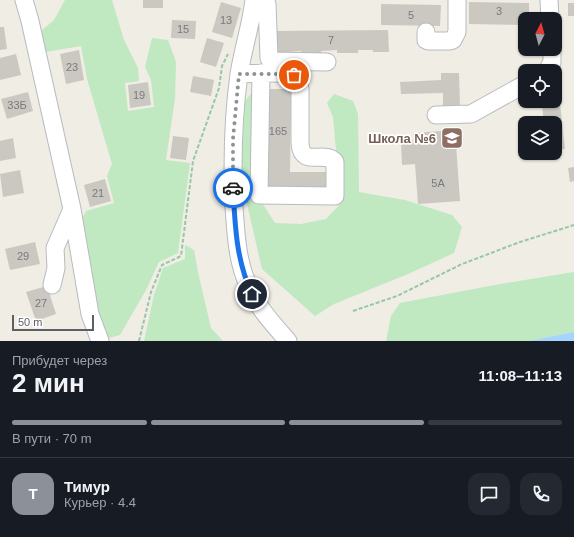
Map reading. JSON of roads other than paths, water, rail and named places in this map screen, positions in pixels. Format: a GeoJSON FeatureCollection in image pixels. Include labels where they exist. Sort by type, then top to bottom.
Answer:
{"type":"FeatureCollection","features":[{"type":"Feature","properties":{"kind":"street"},"geometry":{"type":"LineString","coordinates":[[24,0],[72,209],[90,314],[100,341]]}},
{"type":"Feature","properties":{"kind":"street"},"geometry":{"type":"LineString","coordinates":[[288,341],[266,315],[252,294],[245,278],[237,246],[233,155],[239,74],[254,0],[265,1],[267,4],[269,58],[272,61],[327,62]]}},
{"type":"Feature","properties":{"kind":"street"},"geometry":{"type":"LineString","coordinates":[[426,32],[426,40],[428,41],[453,40],[457,32],[456,0]]}},
{"type":"Feature","properties":{"kind":"street"},"geometry":{"type":"LineString","coordinates":[[549,0],[550,12]]}},
{"type":"Feature","properties":{"kind":"street"},"geometry":{"type":"LineString","coordinates":[[239,74],[261,73],[291,74],[298,78],[300,90],[301,151],[307,157],[329,158],[335,162],[335,196],[259,195],[261,73]]}},
{"type":"Feature","properties":{"kind":"street"},"geometry":{"type":"LineString","coordinates":[[436,115],[471,114],[518,88]]}},
{"type":"Feature","properties":{"kind":"street"},"geometry":{"type":"LineString","coordinates":[[52,285],[56,268],[55,248],[72,209]]}},
{"type":"Feature","properties":{"kind":"water"},"geometry":{"type":"Polygon","coordinates":[[[574,332],[574,341],[529,341],[574,332]]]}},
{"type":"Feature","properties":{"kind":"place","name":"Школа №6"},"geometry":{"type":"Point","coordinates":[452,138]}}]}
